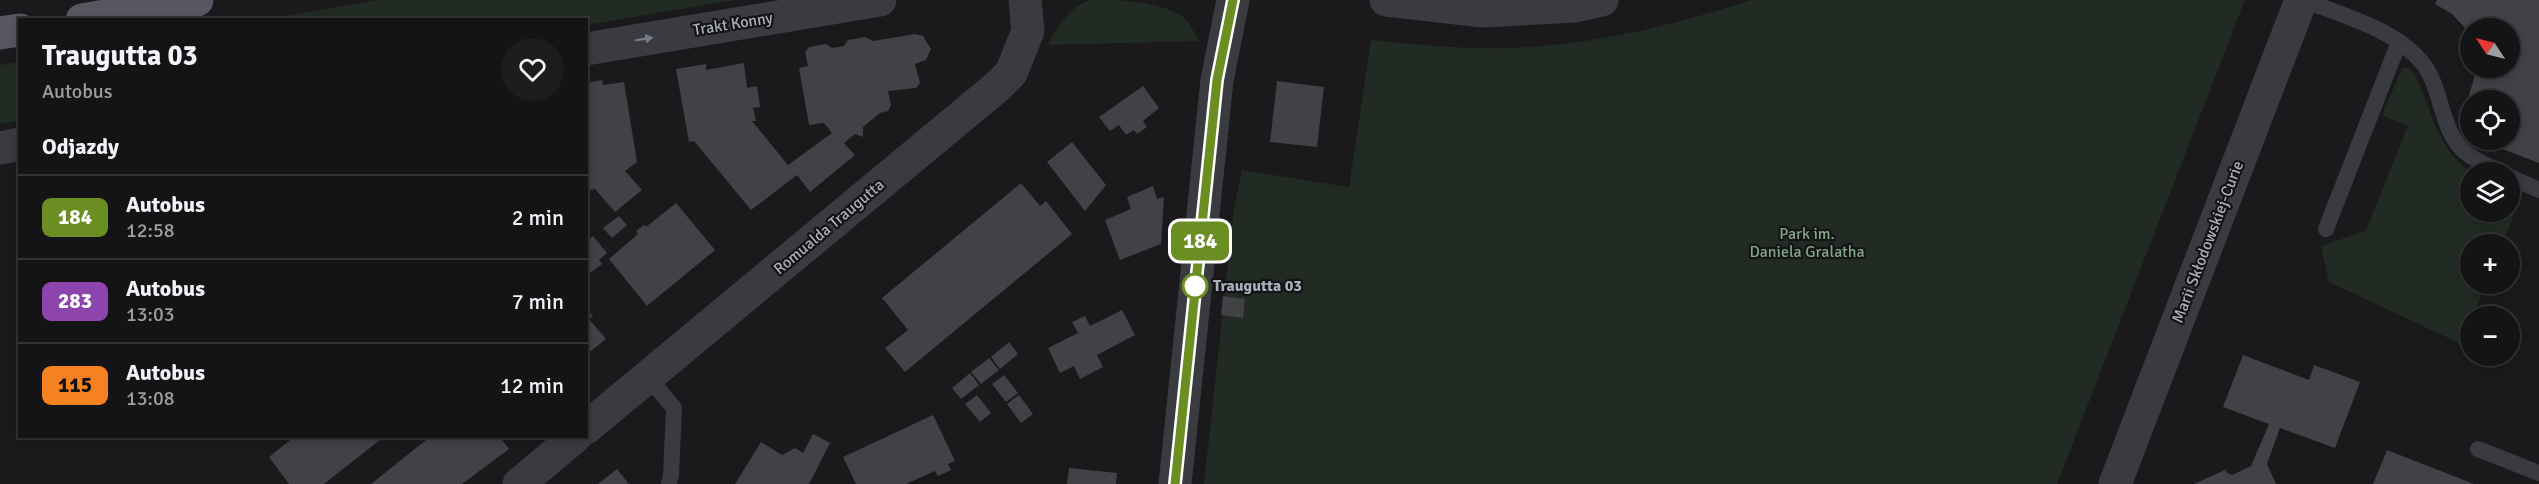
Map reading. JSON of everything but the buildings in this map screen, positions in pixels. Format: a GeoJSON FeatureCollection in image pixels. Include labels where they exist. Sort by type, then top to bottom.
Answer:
{"type":"FeatureCollection","features":[{"type":"Feature","properties":{"kind":"main road"},"geometry":{"type":"LineString","coordinates":[[94,18],[197,0]]}},
{"type":"Feature","properties":{"kind":"main road"},"geometry":{"type":"LineString","coordinates":[[0,33],[18,30]]}},
{"type":"Feature","properties":{"kind":"street","name":"Trakt Konny"},"geometry":{"type":"LineString","coordinates":[[588,49],[880,0]]}},
{"type":"Feature","properties":{"kind":"street","name":"Romualda Traugutta"},"geometry":{"type":"LineString","coordinates":[[588,426],[998,86],[1011,73],[1028,31],[1025,0]]}},
{"type":"Feature","properties":{"kind":"street"},"geometry":{"type":"LineString","coordinates":[[1175,484],[1217,80],[1233,0]]}},
{"type":"Feature","properties":{"kind":"street"},"geometry":{"type":"LineString","coordinates":[[1386,0],[1483,11],[1575,6],[1602,0]]}},
{"type":"Feature","properties":{"kind":"street","name":"Marii Skłodowskiej-Curie"},"geometry":{"type":"LineString","coordinates":[[2115,484],[2302,0]]}},
{"type":"Feature","properties":{"kind":"street"},"geometry":{"type":"LineString","coordinates":[[0,148],[18,144]]}},
{"type":"Feature","properties":{"kind":"street"},"geometry":{"type":"LineString","coordinates":[[519,484],[574,438]]}},
{"type":"Feature","properties":{"kind":"lane"},"geometry":{"type":"LineString","coordinates":[[2302,0],[2374,29],[2414,53],[2425,66],[2436,87],[2453,136],[2464,151],[2483,162]]}},
{"type":"Feature","properties":{"kind":"lane"},"geometry":{"type":"LineString","coordinates":[[2326,229],[2399,42]]}},
{"type":"Feature","properties":{"kind":"lane"},"geometry":{"type":"LineString","coordinates":[[2520,181],[2539,190]]}},
{"type":"Feature","properties":{"kind":"lane"},"geometry":{"type":"LineString","coordinates":[[648,377],[674,408],[669,484]]}},
{"type":"Feature","properties":{"kind":"lane"},"geometry":{"type":"LineString","coordinates":[[2478,449],[2539,473]]}},
{"type":"Feature","properties":{"kind":"green space"},"geometry":{"type":"Polygon","coordinates":[[[378,0],[734,0],[588,25],[588,18],[271,18],[378,0]]]}},
{"type":"Feature","properties":{"kind":"green space"},"geometry":{"type":"Polygon","coordinates":[[[1091,0],[1151,4],[1173,11],[1185,19],[1199,41],[1047,45],[1060,24],[1071,12],[1091,0]]]}},
{"type":"Feature","properties":{"kind":"green space","name":"Park im. Daniela Gralatha"},"geometry":{"type":"Polygon","coordinates":[[[1751,0],[2245,0],[2057,484],[1204,484],[1234,208],[1242,170],[1349,187],[1371,40],[1468,48],[1556,45],[1640,31],[1751,0]]]}},
{"type":"Feature","properties":{"kind":"green space"},"geometry":{"type":"Polygon","coordinates":[[[18,62],[18,121],[0,124],[0,65],[18,62]]]}},
{"type":"Feature","properties":{"kind":"green space"},"geometry":{"type":"Polygon","coordinates":[[[2402,68],[2409,68],[2415,75],[2443,140],[2460,163],[2460,222],[2511,222],[2506,234],[2460,234],[2460,294],[2482,294],[2477,306],[2460,306],[2460,344],[2329,282],[2321,246],[2366,231],[2408,126],[2382,115],[2402,68]]]}},
{"type":"Feature","properties":{"kind":"bus line","name":"184"},"geometry":{"type":"LineString","coordinates":[[1175,484],[1217,80],[1233,0]]}},
{"type":"Feature","properties":{"kind":"place","name":"Traugutta 03"},"geometry":{"type":"Point","coordinates":[1195,286]}}]}
